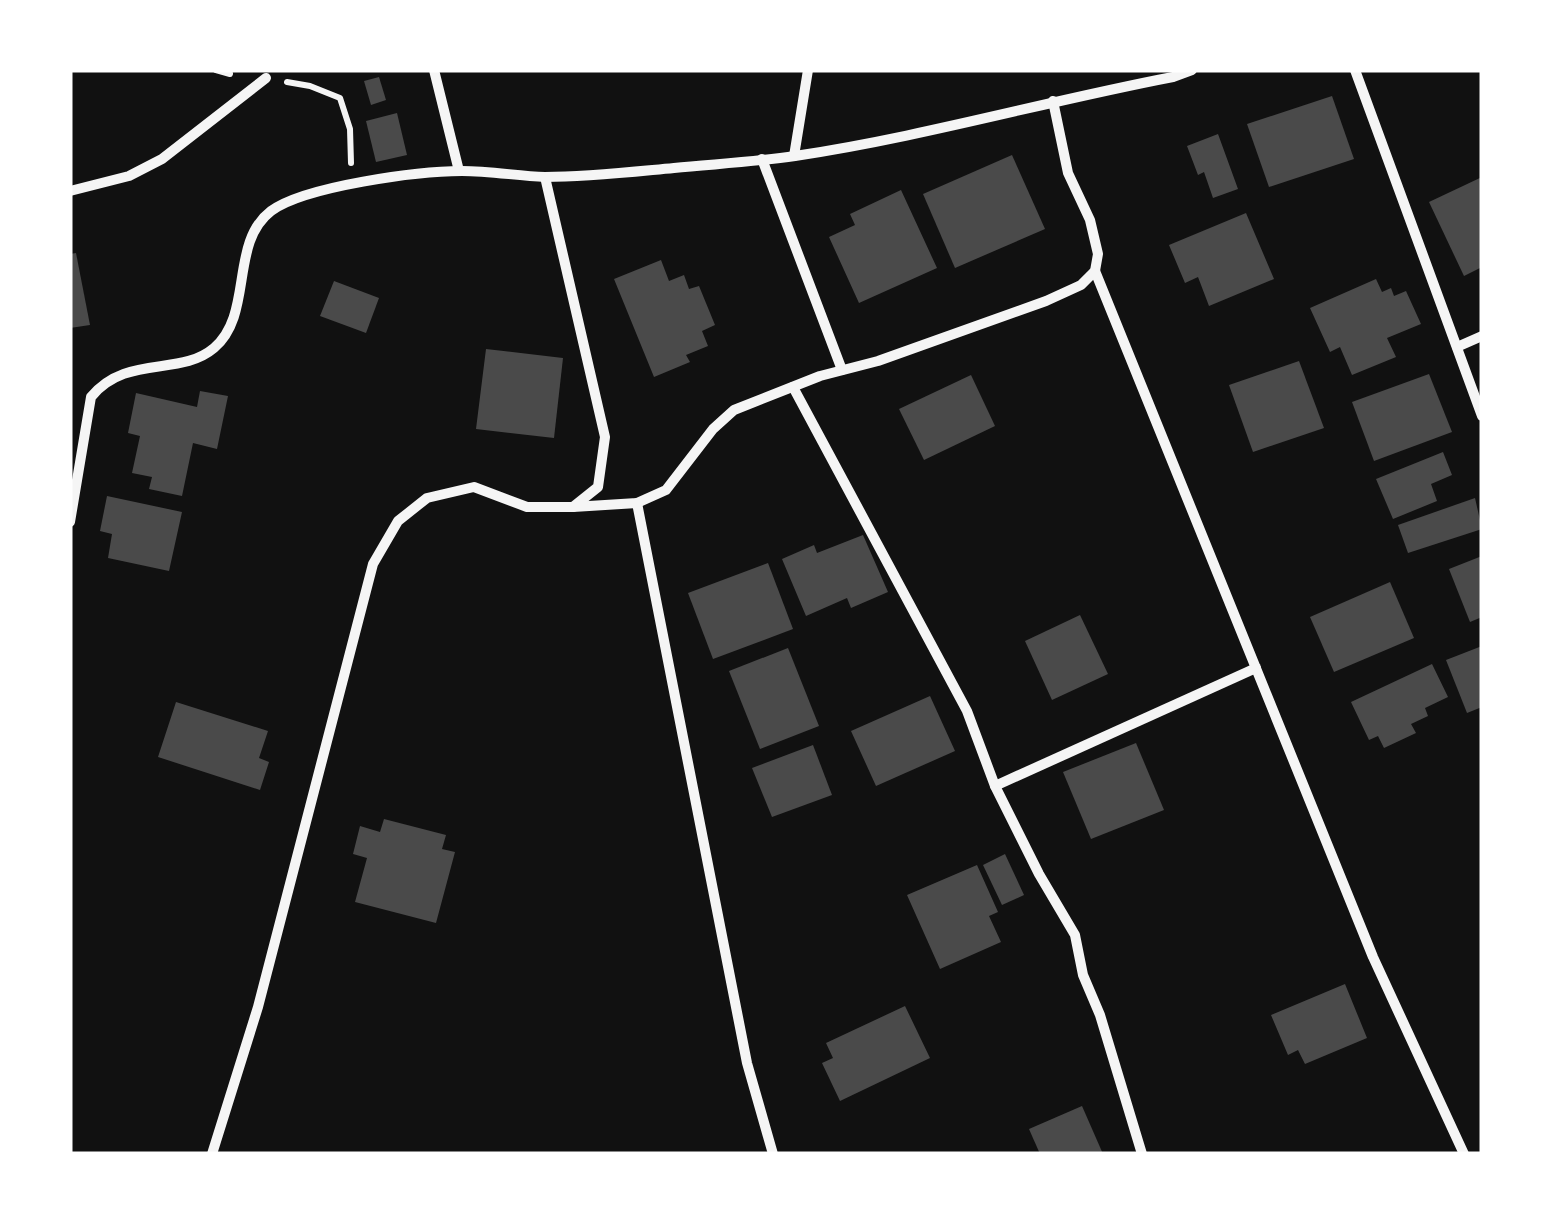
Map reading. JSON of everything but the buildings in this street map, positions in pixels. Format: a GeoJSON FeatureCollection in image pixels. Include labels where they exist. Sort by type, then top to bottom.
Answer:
{"type":"FeatureCollection","features":[{"type":"Feature","properties":{"kind":"street"},"geometry":{"type":"LineString","coordinates":[[434,70],[459,171]]}},
{"type":"Feature","properties":{"kind":"street"},"geometry":{"type":"LineString","coordinates":[[794,156],[808,70]]}},
{"type":"Feature","properties":{"kind":"street"},"geometry":{"type":"LineString","coordinates":[[70,522],[90,397],[104,382],[128,371],[186,360],[214,348],[232,321],[252,238],[268,213],[293,198],[351,184],[459,171],[546,177],[615,174],[794,156],[1192,70]]}},
{"type":"Feature","properties":{"kind":"street"},"geometry":{"type":"LineString","coordinates":[[1355,70],[1482,416]]}},
{"type":"Feature","properties":{"kind":"street"},"geometry":{"type":"LineString","coordinates":[[70,191],[129,176],[162,160],[266,78]]}},
{"type":"Feature","properties":{"kind":"street"},"geometry":{"type":"LineString","coordinates":[[1053,102],[1068,173],[1090,220],[1098,254],[1095,271],[1373,957],[1464,1154]]}},
{"type":"Feature","properties":{"kind":"street"},"geometry":{"type":"LineString","coordinates":[[762,159],[842,370]]}},
{"type":"Feature","properties":{"kind":"street"},"geometry":{"type":"LineString","coordinates":[[546,177],[605,436],[598,486],[573,507]]}},
{"type":"Feature","properties":{"kind":"street"},"geometry":{"type":"LineString","coordinates":[[212,1154],[258,1008],[374,564],[398,521],[427,498],[474,486],[527,507],[637,503],[666,490],[713,429],[734,410],[1046,301],[1081,285],[1095,271]]}},
{"type":"Feature","properties":{"kind":"street"},"geometry":{"type":"LineString","coordinates":[[1457,347],[1482,336]]}},
{"type":"Feature","properties":{"kind":"street"},"geometry":{"type":"LineString","coordinates":[[793,387],[967,711],[995,786],[1039,874],[1075,934],[1083,975],[1100,1015],[1142,1154]]}},
{"type":"Feature","properties":{"kind":"street"},"geometry":{"type":"LineString","coordinates":[[637,503],[747,1064],[774,1154]]}},
{"type":"Feature","properties":{"kind":"street"},"geometry":{"type":"LineString","coordinates":[[995,786],[1256,668]]}},
{"type":"Feature","properties":{"kind":"path"},"geometry":{"type":"LineString","coordinates":[[216,70],[310,86],[340,98],[350,129],[351,184]]}}]}
